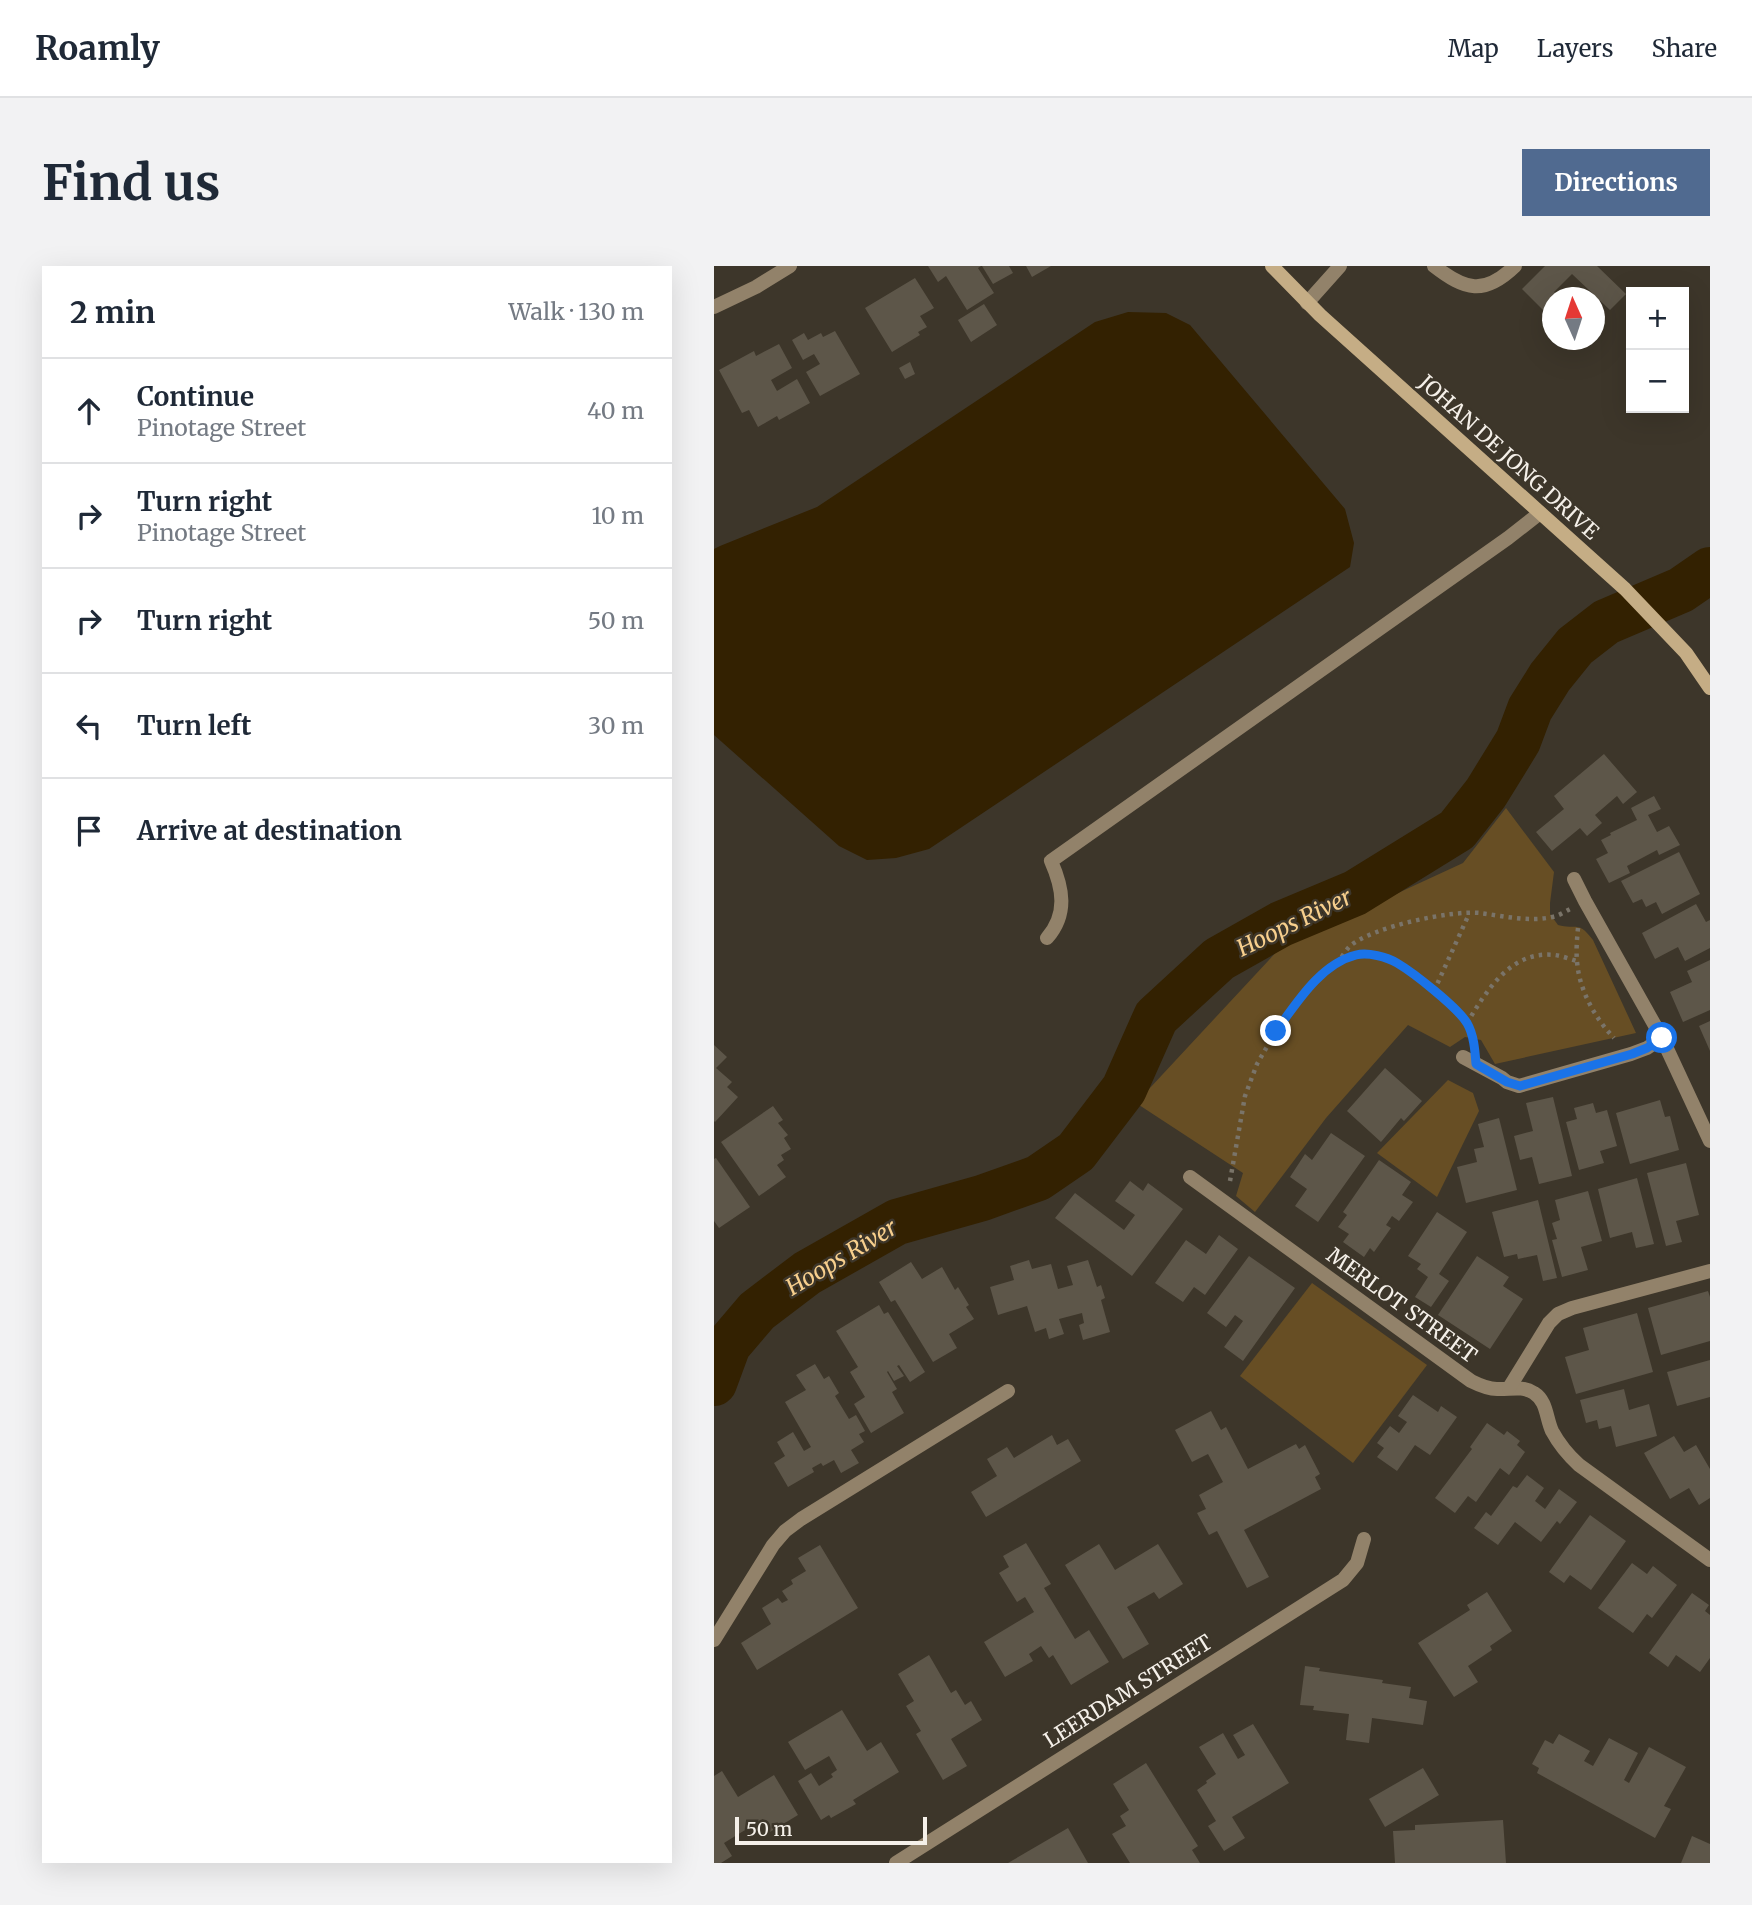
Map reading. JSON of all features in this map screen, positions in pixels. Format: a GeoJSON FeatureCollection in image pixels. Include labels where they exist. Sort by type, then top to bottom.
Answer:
{"type":"FeatureCollection","features":[{"type":"Feature","properties":{"kind":"street"},"geometry":{"type":"LineString","coordinates":[[714,307],[756,287],[790,266]]}},
{"type":"Feature","properties":{"kind":"street","name":"JOHAN DE JONG DRIVE"},"geometry":{"type":"LineString","coordinates":[[1272,266],[1307,303],[1625,589],[1686,653],[1710,688]]}},
{"type":"Feature","properties":{"kind":"street"},"geometry":{"type":"LineString","coordinates":[[1307,303],[1340,266]]}},
{"type":"Feature","properties":{"kind":"street"},"geometry":{"type":"LineString","coordinates":[[1434,266],[1453,281],[1478,286],[1503,278],[1515,266]]}},
{"type":"Feature","properties":{"kind":"street"},"geometry":{"type":"LineString","coordinates":[[1047,938],[1057,927],[1062,909],[1058,876],[1051,861],[1540,513]]}},
{"type":"Feature","properties":{"kind":"street"},"geometry":{"type":"LineString","coordinates":[[1574,879],[1662,1038],[1710,1141]]}},
{"type":"Feature","properties":{"kind":"street"},"geometry":{"type":"LineString","coordinates":[[1470,1061],[1507,1082],[1520,1086],[1632,1054],[1662,1038]]}},
{"type":"Feature","properties":{"kind":"street","name":"MERLOT STREET"},"geometry":{"type":"LineString","coordinates":[[1190,1177],[1471,1381],[1488,1388],[1522,1388],[1533,1392],[1542,1401],[1552,1430],[1578,1465],[1710,1560]]}},
{"type":"Feature","properties":{"kind":"street"},"geometry":{"type":"LineString","coordinates":[[1509,1388],[1549,1323],[1558,1314],[1710,1271]]}},
{"type":"Feature","properties":{"kind":"street"},"geometry":{"type":"LineString","coordinates":[[714,1640],[773,1545],[785,1531],[1008,1391]]}},
{"type":"Feature","properties":{"kind":"street","name":"LEERDAM STREET"},"geometry":{"type":"LineString","coordinates":[[896,1863],[1343,1580],[1357,1563],[1364,1539]]}},
{"type":"Feature","properties":{"kind":"path"},"geometry":{"type":"LineString","coordinates":[[1336,964],[1350,946],[1376,932],[1424,918],[1477,912],[1503,917],[1538,918],[1555,916],[1585,901]]}},
{"type":"Feature","properties":{"kind":"path"},"geometry":{"type":"LineString","coordinates":[[1585,901],[1577,928],[1577,961],[1584,990],[1602,1025],[1632,1054]]}},
{"type":"Feature","properties":{"kind":"path"},"geometry":{"type":"LineString","coordinates":[[1434,991],[1469,913]]}},
{"type":"Feature","properties":{"kind":"path"},"geometry":{"type":"LineString","coordinates":[[1226,1203],[1245,1096],[1256,1063],[1313,982],[1336,964],[1357,954],[1380,956],[1397,963],[1450,1003],[1467,1023],[1474,1044],[1470,1061]]}},
{"type":"Feature","properties":{"kind":"path"},"geometry":{"type":"LineString","coordinates":[[1467,1023],[1503,972],[1521,960],[1539,955],[1557,955],[1577,961]]}},
{"type":"Feature","properties":{"kind":"shaded area"},"geometry":{"type":"Polygon","coordinates":[[[1128,312],[1166,313],[1190,325],[1345,509],[1354,543],[1350,567],[929,849],[896,858],[867,860],[839,846],[714,735],[714,549],[817,507],[1095,322],[1128,312]]]}},
{"type":"Feature","properties":{"kind":"shaded area"},"geometry":{"type":"Polygon","coordinates":[[[1506,808],[1554,872],[1550,914],[1558,925],[1580,928],[1593,940],[1636,1033],[1495,1064],[1481,1040],[1465,1037],[1450,1047],[1408,1025],[1326,1118],[1255,1212],[1236,1196],[1243,1173],[1136,1103],[1281,947],[1463,863],[1506,808]]]}},
{"type":"Feature","properties":{"kind":"shaded area"},"geometry":{"type":"Polygon","coordinates":[[[1448,1080],[1473,1093],[1479,1111],[1437,1197],[1377,1153],[1448,1080]]]}},
{"type":"Feature","properties":{"kind":"shaded area"},"geometry":{"type":"Polygon","coordinates":[[[1312,1283],[1427,1365],[1353,1463],[1240,1376],[1312,1283]]]}},
{"type":"Feature","properties":{"kind":"building"},"geometry":{"type":"Polygon","coordinates":[[[928,266],[981,266],[978,268],[994,293],[967,310],[946,276],[938,282],[928,266]]]}},
{"type":"Feature","properties":{"kind":"building"},"geometry":{"type":"Polygon","coordinates":[[[982,266],[1009,266],[1013,273],[993,284],[982,266]]]}},
{"type":"Feature","properties":{"kind":"building"},"geometry":{"type":"Polygon","coordinates":[[[1026,266],[1051,266],[1032,277],[1026,266]]]}},
{"type":"Feature","properties":{"kind":"building"},"geometry":{"type":"Polygon","coordinates":[[[1545,266],[1597,266],[1626,294],[1610,310],[1605,305],[1605,287],[1586,287],[1572,274],[1559,287],[1542,287],[1542,309],[1522,289],[1545,266]]]}},
{"type":"Feature","properties":{"kind":"building"},"geometry":{"type":"Polygon","coordinates":[[[915,278],[934,308],[920,316],[927,327],[918,332],[920,335],[892,352],[865,308],[915,278]]]}},
{"type":"Feature","properties":{"kind":"building"},"geometry":{"type":"Polygon","coordinates":[[[984,304],[997,325],[971,342],[958,320],[984,304]]]}},
{"type":"Feature","properties":{"kind":"building"},"geometry":{"type":"Polygon","coordinates":[[[835,331],[860,374],[820,396],[806,372],[820,364],[814,354],[803,360],[792,340],[804,333],[808,340],[821,333],[823,337],[835,331]]]}},
{"type":"Feature","properties":{"kind":"building"},"geometry":{"type":"Polygon","coordinates":[[[779,344],[792,368],[771,380],[777,391],[797,379],[810,403],[779,420],[777,416],[758,427],[749,410],[742,413],[719,370],[754,351],[756,356],[779,344]]]}},
{"type":"Feature","properties":{"kind":"building"},"geometry":{"type":"Polygon","coordinates":[[[910,362],[915,374],[905,379],[899,368],[910,362]]]}},
{"type":"Feature","properties":{"kind":"building"},"geometry":{"type":"Polygon","coordinates":[[[1604,754],[1637,792],[1623,804],[1617,796],[1595,815],[1602,823],[1587,836],[1580,828],[1552,851],[1536,832],[1564,809],[1554,796],[1604,754]]]}},
{"type":"Feature","properties":{"kind":"building"},"geometry":{"type":"Polygon","coordinates":[[[1654,796],[1661,809],[1648,815],[1657,832],[1669,826],[1680,845],[1659,855],[1657,850],[1627,866],[1630,873],[1609,883],[1596,859],[1608,853],[1601,840],[1637,820],[1631,808],[1654,796]]]}},
{"type":"Feature","properties":{"kind":"building"},"geometry":{"type":"Polygon","coordinates":[[[1679,852],[1700,894],[1662,914],[1656,902],[1646,907],[1642,899],[1633,903],[1621,881],[1679,852]]]}},
{"type":"Feature","properties":{"kind":"building"},"geometry":{"type":"Polygon","coordinates":[[[1696,904],[1706,922],[1710,920],[1710,948],[1685,961],[1678,947],[1655,959],[1642,933],[1696,904]]]}},
{"type":"Feature","properties":{"kind":"building"},"geometry":{"type":"Polygon","coordinates":[[[1710,960],[1710,1010],[1683,1022],[1670,992],[1692,982],[1687,971],[1710,960]]]}},
{"type":"Feature","properties":{"kind":"building"},"geometry":{"type":"Polygon","coordinates":[[[1710,1021],[1710,1051],[1699,1026],[1710,1021]]]}},
{"type":"Feature","properties":{"kind":"building"},"geometry":{"type":"Polygon","coordinates":[[[714,1045],[727,1057],[716,1068],[732,1082],[727,1087],[738,1097],[715,1122],[714,1121],[714,1045]]]}},
{"type":"Feature","properties":{"kind":"building"},"geometry":{"type":"Polygon","coordinates":[[[1385,1068],[1422,1101],[1404,1121],[1401,1118],[1381,1142],[1347,1111],[1385,1068]]]}},
{"type":"Feature","properties":{"kind":"building"},"geometry":{"type":"Polygon","coordinates":[[[1553,1097],[1572,1176],[1539,1184],[1532,1157],[1520,1160],[1514,1136],[1533,1131],[1526,1103],[1553,1097]]]}},
{"type":"Feature","properties":{"kind":"building"},"geometry":{"type":"Polygon","coordinates":[[[1660,1100],[1665,1117],[1670,1116],[1679,1150],[1630,1164],[1616,1113],[1660,1100]]]}},
{"type":"Feature","properties":{"kind":"building"},"geometry":{"type":"Polygon","coordinates":[[[1593,1103],[1596,1113],[1607,1110],[1617,1146],[1600,1151],[1604,1163],[1579,1170],[1566,1122],[1577,1119],[1574,1108],[1593,1103]]]}},
{"type":"Feature","properties":{"kind":"building"},"geometry":{"type":"Polygon","coordinates":[[[773,1106],[783,1120],[778,1123],[788,1135],[784,1138],[791,1149],[781,1155],[784,1160],[777,1165],[786,1177],[759,1196],[721,1142],[773,1106]]]}},
{"type":"Feature","properties":{"kind":"building"},"geometry":{"type":"Polygon","coordinates":[[[1499,1118],[1517,1190],[1466,1203],[1457,1167],[1477,1162],[1474,1149],[1484,1147],[1478,1124],[1499,1118]]]}},
{"type":"Feature","properties":{"kind":"building"},"geometry":{"type":"Polygon","coordinates":[[[1331,1133],[1365,1156],[1318,1222],[1295,1206],[1307,1189],[1290,1177],[1305,1154],[1312,1160],[1331,1133]]]}},
{"type":"Feature","properties":{"kind":"building"},"geometry":{"type":"Polygon","coordinates":[[[716,1158],[750,1207],[719,1228],[714,1221],[716,1158]]]}},
{"type":"Feature","properties":{"kind":"building"},"geometry":{"type":"Polygon","coordinates":[[[1379,1160],[1411,1182],[1402,1195],[1413,1202],[1399,1221],[1392,1216],[1386,1225],[1391,1228],[1374,1252],[1370,1248],[1364,1257],[1343,1242],[1349,1234],[1338,1227],[1347,1215],[1343,1212],[1379,1160]]]}},
{"type":"Feature","properties":{"kind":"building"},"geometry":{"type":"Polygon","coordinates":[[[1686,1163],[1699,1215],[1676,1221],[1682,1242],[1666,1246],[1647,1173],[1686,1163]]]}},
{"type":"Feature","properties":{"kind":"building"},"geometry":{"type":"Polygon","coordinates":[[[1637,1178],[1654,1244],[1636,1248],[1632,1232],[1610,1238],[1598,1189],[1637,1178]]]}},
{"type":"Feature","properties":{"kind":"building"},"geometry":{"type":"Polygon","coordinates":[[[1130,1181],[1143,1191],[1148,1183],[1183,1209],[1132,1276],[1055,1218],[1075,1193],[1124,1230],[1135,1215],[1115,1201],[1130,1181]]]}},
{"type":"Feature","properties":{"kind":"building"},"geometry":{"type":"Polygon","coordinates":[[[1588,1191],[1602,1241],[1581,1247],[1588,1270],[1562,1277],[1552,1240],[1557,1239],[1552,1223],[1560,1220],[1555,1200],[1588,1191]]]}},
{"type":"Feature","properties":{"kind":"building"},"geometry":{"type":"Polygon","coordinates":[[[1538,1200],[1557,1278],[1543,1281],[1537,1255],[1518,1259],[1517,1254],[1504,1257],[1492,1212],[1538,1200]]]}},
{"type":"Feature","properties":{"kind":"building"},"geometry":{"type":"Polygon","coordinates":[[[1437,1212],[1467,1232],[1439,1274],[1449,1281],[1431,1307],[1415,1297],[1428,1277],[1417,1269],[1421,1264],[1408,1256],[1437,1212]]]}},
{"type":"Feature","properties":{"kind":"building"},"geometry":{"type":"Polygon","coordinates":[[[1219,1235],[1238,1249],[1205,1295],[1194,1287],[1183,1302],[1155,1283],[1186,1240],[1206,1254],[1219,1235]]]}},
{"type":"Feature","properties":{"kind":"building"},"geometry":{"type":"Polygon","coordinates":[[[1249,1256],[1295,1288],[1243,1361],[1224,1347],[1243,1321],[1235,1315],[1226,1327],[1207,1313],[1249,1256]]]}},
{"type":"Feature","properties":{"kind":"building"},"geometry":{"type":"Polygon","coordinates":[[[1477,1256],[1509,1277],[1503,1286],[1523,1299],[1490,1349],[1438,1315],[1477,1256]]]}},
{"type":"Feature","properties":{"kind":"building"},"geometry":{"type":"Polygon","coordinates":[[[1029,1260],[1032,1269],[1051,1264],[1058,1289],[1073,1285],[1067,1266],[1088,1260],[1097,1287],[1101,1285],[1105,1298],[1101,1300],[1110,1332],[1083,1340],[1079,1325],[1084,1323],[1082,1313],[1059,1319],[1064,1334],[1049,1339],[1046,1328],[1035,1332],[1027,1306],[998,1315],[990,1287],[1014,1280],[1010,1266],[1029,1260]]]}},
{"type":"Feature","properties":{"kind":"building"},"geometry":{"type":"Polygon","coordinates":[[[911,1262],[922,1279],[942,1267],[955,1290],[958,1287],[974,1319],[949,1334],[957,1348],[933,1362],[895,1300],[891,1302],[879,1282],[911,1262]]]}},
{"type":"Feature","properties":{"kind":"building"},"geometry":{"type":"Polygon","coordinates":[[[1708,1291],[1710,1341],[1661,1355],[1648,1308],[1708,1291]]]}},
{"type":"Feature","properties":{"kind":"building"},"geometry":{"type":"Polygon","coordinates":[[[879,1305],[884,1314],[888,1312],[925,1372],[910,1382],[899,1365],[897,1366],[904,1376],[894,1381],[887,1372],[897,1389],[892,1392],[904,1413],[871,1433],[854,1404],[865,1397],[850,1372],[858,1367],[836,1331],[879,1305]]]}},
{"type":"Feature","properties":{"kind":"building"},"geometry":{"type":"Polygon","coordinates":[[[1637,1313],[1653,1372],[1576,1394],[1565,1357],[1589,1350],[1583,1328],[1637,1313]]]}},
{"type":"Feature","properties":{"kind":"building"},"geometry":{"type":"Polygon","coordinates":[[[1710,1360],[1710,1397],[1677,1406],[1667,1372],[1710,1360]]]}},
{"type":"Feature","properties":{"kind":"building"},"geometry":{"type":"Polygon","coordinates":[[[815,1364],[824,1379],[829,1376],[839,1393],[835,1396],[849,1419],[856,1415],[865,1431],[859,1434],[864,1442],[851,1450],[859,1463],[841,1473],[834,1460],[823,1466],[821,1463],[812,1468],[814,1472],[788,1487],[774,1463],[785,1456],[777,1442],[793,1432],[804,1451],[811,1447],[785,1402],[806,1390],[796,1375],[815,1364]]]}},
{"type":"Feature","properties":{"kind":"building"},"geometry":{"type":"Polygon","coordinates":[[[1624,1389],[1629,1410],[1649,1404],[1657,1436],[1616,1447],[1611,1426],[1599,1429],[1597,1420],[1586,1423],[1580,1400],[1624,1389]]]}},
{"type":"Feature","properties":{"kind":"building"},"geometry":{"type":"Polygon","coordinates":[[[1413,1395],[1438,1412],[1441,1406],[1457,1417],[1430,1455],[1415,1445],[1397,1471],[1377,1457],[1384,1448],[1377,1443],[1390,1426],[1399,1433],[1407,1422],[1398,1416],[1413,1395]]]}},
{"type":"Feature","properties":{"kind":"building"},"geometry":{"type":"Polygon","coordinates":[[[1211,1411],[1221,1430],[1226,1427],[1248,1469],[1296,1444],[1299,1449],[1305,1445],[1320,1474],[1315,1477],[1321,1489],[1244,1530],[1269,1577],[1247,1588],[1217,1531],[1209,1535],[1197,1513],[1206,1509],[1199,1495],[1223,1482],[1208,1454],[1192,1462],[1175,1430],[1211,1411]]]}},
{"type":"Feature","properties":{"kind":"building"},"geometry":{"type":"Polygon","coordinates":[[[1487,1423],[1504,1435],[1507,1431],[1520,1441],[1517,1445],[1525,1452],[1509,1475],[1500,1468],[1476,1502],[1468,1496],[1455,1513],[1435,1498],[1472,1449],[1470,1447],[1487,1423]]]}},
{"type":"Feature","properties":{"kind":"building"},"geometry":{"type":"Polygon","coordinates":[[[1052,1435],[1057,1445],[1068,1439],[1081,1461],[986,1517],[971,1492],[997,1476],[987,1459],[1007,1447],[1014,1458],[1052,1435]]]}},
{"type":"Feature","properties":{"kind":"building"},"geometry":{"type":"Polygon","coordinates":[[[1674,1436],[1684,1452],[1696,1445],[1710,1469],[1710,1498],[1699,1505],[1689,1488],[1670,1499],[1644,1453],[1674,1436]]]}},
{"type":"Feature","properties":{"kind":"building"},"geometry":{"type":"Polygon","coordinates":[[[1527,1475],[1544,1488],[1535,1501],[1545,1509],[1559,1489],[1577,1502],[1560,1524],[1557,1521],[1541,1542],[1515,1522],[1498,1545],[1474,1528],[1486,1512],[1491,1516],[1513,1486],[1517,1488],[1527,1475]]]}},
{"type":"Feature","properties":{"kind":"building"},"geometry":{"type":"Polygon","coordinates":[[[1590,1515],[1626,1541],[1591,1590],[1570,1575],[1564,1583],[1549,1572],[1590,1515]]]}},
{"type":"Feature","properties":{"kind":"building"},"geometry":{"type":"Polygon","coordinates":[[[1026,1543],[1051,1584],[1044,1588],[1075,1639],[1089,1630],[1109,1662],[1071,1685],[1053,1655],[1049,1658],[1041,1646],[1029,1654],[1033,1661],[1005,1677],[984,1642],[1034,1612],[1025,1597],[1017,1602],[999,1573],[1009,1567],[1003,1556],[1026,1543]]]}},
{"type":"Feature","properties":{"kind":"building"},"geometry":{"type":"Polygon","coordinates":[[[1099,1544],[1115,1570],[1158,1544],[1183,1584],[1159,1599],[1154,1592],[1127,1607],[1149,1644],[1123,1659],[1065,1565],[1099,1544]]]}},
{"type":"Feature","properties":{"kind":"building"},"geometry":{"type":"Polygon","coordinates":[[[820,1545],[858,1608],[757,1670],[741,1643],[771,1624],[762,1608],[778,1598],[782,1603],[788,1600],[782,1591],[793,1584],[791,1580],[806,1571],[798,1558],[820,1545]]]}},
{"type":"Feature","properties":{"kind":"building"},"geometry":{"type":"Polygon","coordinates":[[[1632,1563],[1647,1574],[1653,1566],[1677,1585],[1652,1618],[1647,1614],[1633,1633],[1598,1608],[1632,1563]]]}},
{"type":"Feature","properties":{"kind":"building"},"geometry":{"type":"Polygon","coordinates":[[[1487,1592],[1512,1631],[1490,1646],[1492,1650],[1468,1666],[1478,1682],[1454,1697],[1418,1643],[1470,1610],[1467,1605],[1487,1592]]]}},
{"type":"Feature","properties":{"kind":"building"},"geometry":{"type":"Polygon","coordinates":[[[1692,1593],[1709,1605],[1705,1611],[1710,1615],[1710,1658],[1700,1672],[1676,1655],[1668,1667],[1649,1653],[1692,1593]]]}},
{"type":"Feature","properties":{"kind":"building"},"geometry":{"type":"Polygon","coordinates":[[[929,1655],[951,1693],[956,1690],[965,1705],[971,1701],[982,1720],[951,1739],[967,1766],[943,1780],[916,1734],[921,1731],[906,1706],[914,1701],[898,1674],[929,1655]]]}},
{"type":"Feature","properties":{"kind":"building"},"geometry":{"type":"Polygon","coordinates":[[[1305,1666],[1320,1668],[1319,1671],[1411,1687],[1409,1698],[1427,1701],[1423,1725],[1372,1718],[1369,1743],[1346,1740],[1349,1714],[1313,1710],[1314,1706],[1300,1705],[1305,1666]]]}},
{"type":"Feature","properties":{"kind":"building"},"geometry":{"type":"Polygon","coordinates":[[[842,1710],[867,1751],[881,1742],[899,1772],[853,1800],[856,1804],[831,1818],[829,1815],[821,1820],[798,1781],[811,1773],[819,1786],[833,1777],[831,1774],[837,1770],[829,1756],[805,1770],[788,1742],[842,1710]]]}},
{"type":"Feature","properties":{"kind":"building"},"geometry":{"type":"Polygon","coordinates":[[[1253,1724],[1289,1783],[1232,1817],[1245,1838],[1224,1851],[1208,1826],[1216,1821],[1197,1790],[1216,1774],[1199,1747],[1223,1733],[1238,1759],[1245,1755],[1233,1735],[1253,1724]]]}},
{"type":"Feature","properties":{"kind":"building"},"geometry":{"type":"Polygon","coordinates":[[[1559,1734],[1590,1751],[1584,1761],[1593,1766],[1609,1738],[1638,1753],[1624,1780],[1629,1783],[1649,1747],[1686,1767],[1664,1806],[1671,1809],[1655,1838],[1537,1773],[1539,1768],[1532,1764],[1545,1740],[1553,1744],[1559,1734]]]}},
{"type":"Feature","properties":{"kind":"building"},"geometry":{"type":"Polygon","coordinates":[[[1146,1763],[1198,1846],[1192,1850],[1200,1863],[1130,1863],[1112,1834],[1126,1826],[1120,1816],[1129,1810],[1113,1784],[1146,1763]]]}},
{"type":"Feature","properties":{"kind":"building"},"geometry":{"type":"Polygon","coordinates":[[[1423,1768],[1439,1795],[1385,1827],[1369,1799],[1423,1768]]]}},
{"type":"Feature","properties":{"kind":"building"},"geometry":{"type":"Polygon","coordinates":[[[722,1771],[738,1797],[774,1775],[798,1815],[770,1832],[763,1819],[724,1843],[732,1856],[721,1863],[714,1863],[714,1776],[722,1771]]]}},
{"type":"Feature","properties":{"kind":"building"},"geometry":{"type":"Polygon","coordinates":[[[1503,1820],[1506,1863],[1395,1863],[1393,1831],[1415,1830],[1415,1825],[1503,1820]]]}},
{"type":"Feature","properties":{"kind":"building"},"geometry":{"type":"Polygon","coordinates":[[[1068,1828],[1088,1863],[1008,1863],[1068,1828]]]}},
{"type":"Feature","properties":{"kind":"building"},"geometry":{"type":"Polygon","coordinates":[[[1692,1836],[1710,1844],[1710,1863],[1681,1863],[1692,1836]]]}},
{"type":"Feature","properties":{"kind":"waterway","name":"Hoops River"},"geometry":{"type":"LineString","coordinates":[[714,1383],[728,1345],[757,1311],[807,1273],[897,1222],[982,1198],[1038,1178],[1076,1152],[1124,1089],[1156,1017],[1219,959],[1281,924],[1355,893],[1457,830],[1486,793],[1518,741],[1530,709],[1550,677],[1575,646],[1606,622],[1681,590],[1710,570]]}},
{"type":"Feature","properties":{"kind":"route"},"geometry":{"type":"LineString","coordinates":[[1276,1031],[1313,982],[1336,964],[1357,954],[1380,956],[1397,963],[1450,1003],[1467,1023],[1474,1044],[1476,1064],[1512,1085],[1520,1086],[1632,1054],[1662,1038]]}}]}
